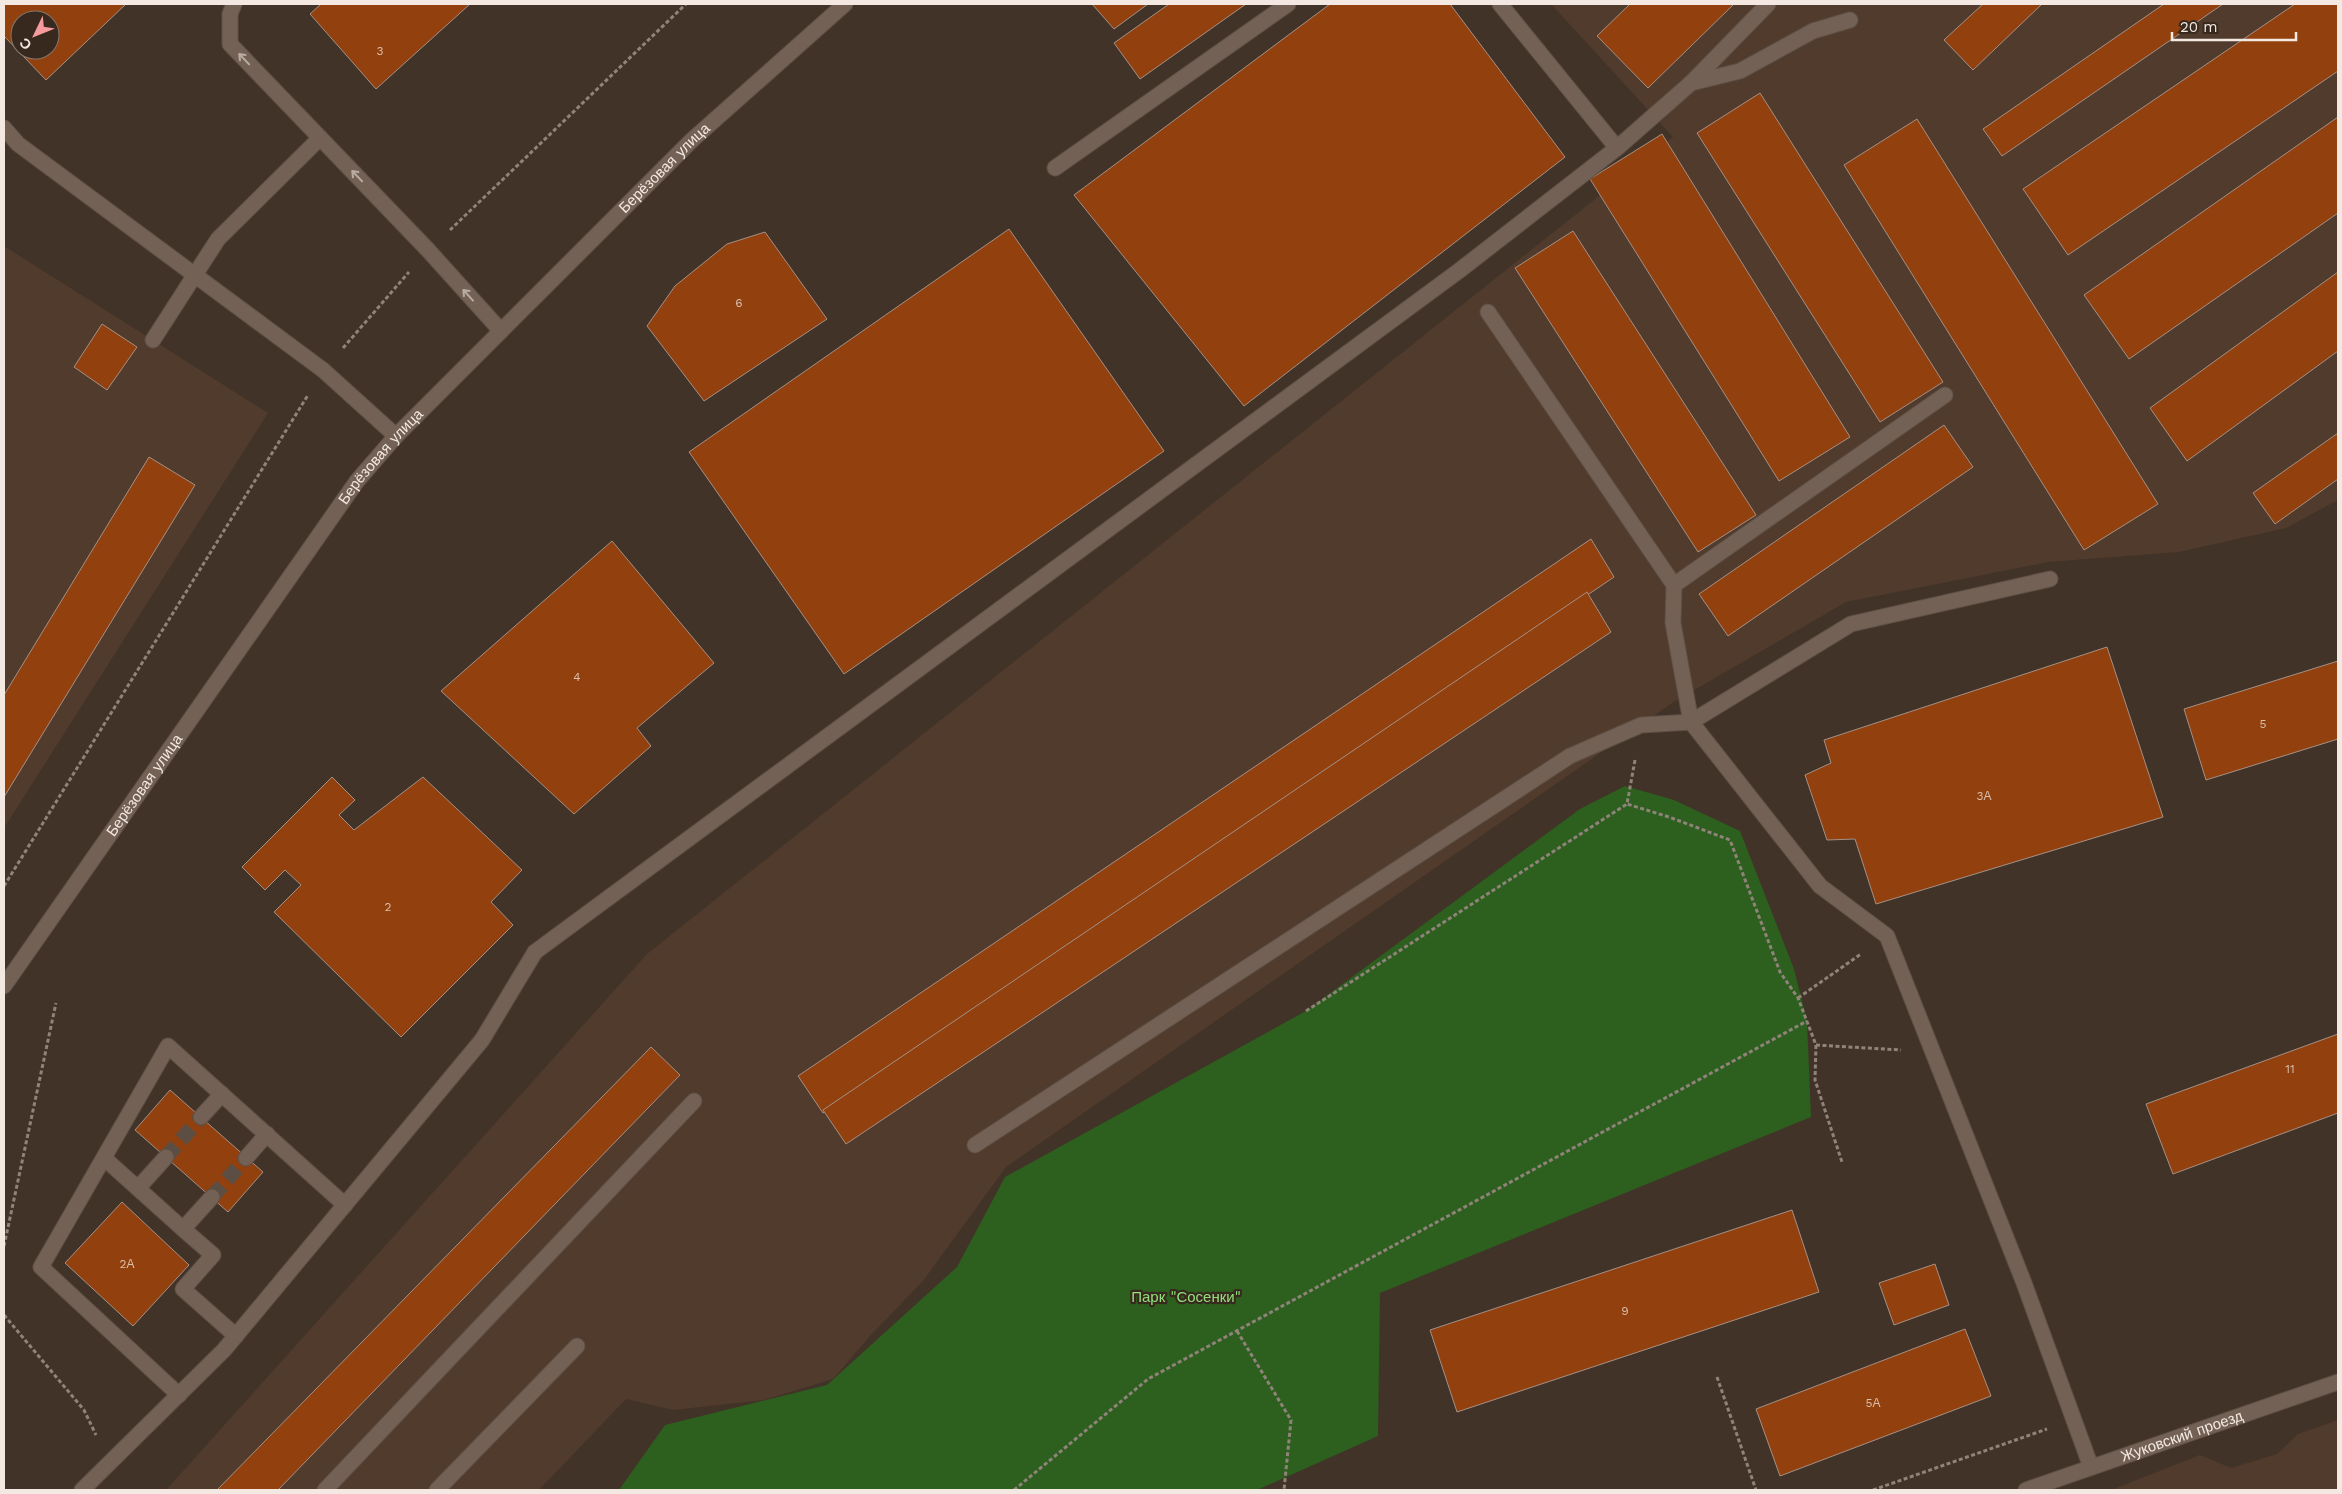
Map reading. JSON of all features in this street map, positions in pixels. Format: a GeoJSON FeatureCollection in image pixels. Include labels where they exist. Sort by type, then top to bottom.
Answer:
{"type":"FeatureCollection","features":[{"type":"Feature","properties":{"kind":"street"},"geometry":{"type":"LineString","coordinates":[[234,4],[230,14],[230,44],[428,250],[500,331]]}},
{"type":"Feature","properties":{"kind":"street","name":"Берёзовая улица"},"geometry":{"type":"LineString","coordinates":[[4,986],[351,489],[396,436],[692,140],[845,4]]}},
{"type":"Feature","properties":{"kind":"street"},"geometry":{"type":"LineString","coordinates":[[1055,168],[1288,4]]}},
{"type":"Feature","properties":{"kind":"street"},"geometry":{"type":"LineString","coordinates":[[1500,4],[1618,148]]}},
{"type":"Feature","properties":{"kind":"street"},"geometry":{"type":"LineString","coordinates":[[82,1490],[110,1465],[236,1336],[482,1040],[535,952],[1460,270],[1618,148],[1691,83],[1768,4]]}},
{"type":"Feature","properties":{"kind":"street"},"geometry":{"type":"LineString","coordinates":[[1691,83],[1740,72],[1813,31],[1850,20]]}},
{"type":"Feature","properties":{"kind":"street"},"geometry":{"type":"LineString","coordinates":[[4,128],[18,144],[323,370],[396,436]]}},
{"type":"Feature","properties":{"kind":"street"},"geometry":{"type":"LineString","coordinates":[[153,340],[218,239],[320,138]]}},
{"type":"Feature","properties":{"kind":"street"},"geometry":{"type":"LineString","coordinates":[[1488,312],[1674,585],[1673,624],[1691,722],[1820,886],[1886,936],[1976,1158],[2076,1419],[2091,1467]]}},
{"type":"Feature","properties":{"kind":"street"},"geometry":{"type":"LineString","coordinates":[[1674,585],[1945,395]]}},
{"type":"Feature","properties":{"kind":"street"},"geometry":{"type":"LineString","coordinates":[[975,1145],[1570,756],[1641,725],[1691,722],[1851,624],[2050,579]]}},
{"type":"Feature","properties":{"kind":"street"},"geometry":{"type":"LineString","coordinates":[[179,1395],[41,1267],[168,1046],[345,1205]]}},
{"type":"Feature","properties":{"kind":"street"},"geometry":{"type":"LineString","coordinates":[[201,1117],[222,1094]]}},
{"type":"Feature","properties":{"kind":"street"},"geometry":{"type":"LineString","coordinates":[[325,1490],[694,1101]]}},
{"type":"Feature","properties":{"kind":"street"},"geometry":{"type":"LineString","coordinates":[[246,1158],[267,1134]]}},
{"type":"Feature","properties":{"kind":"street"},"geometry":{"type":"LineString","coordinates":[[138,1188],[166,1157]]}},
{"type":"Feature","properties":{"kind":"street"},"geometry":{"type":"LineString","coordinates":[[104,1158],[213,1255],[183,1289],[236,1336]]}},
{"type":"Feature","properties":{"kind":"street"},"geometry":{"type":"LineString","coordinates":[[183,1229],[212,1197]]}},
{"type":"Feature","properties":{"kind":"street"},"geometry":{"type":"LineString","coordinates":[[437,1490],[577,1346]]}},
{"type":"Feature","properties":{"kind":"street","name":"Жуковский проезд"},"geometry":{"type":"LineString","coordinates":[[2026,1490],[2338,1382]]}},
{"type":"Feature","properties":{"kind":"path"},"geometry":{"type":"LineString","coordinates":[[4,886],[323,370],[428,250],[686,4]]}},
{"type":"Feature","properties":{"kind":"path"},"geometry":{"type":"LineString","coordinates":[[1306,1011],[1627,804],[1641,725]]}},
{"type":"Feature","properties":{"kind":"path"},"geometry":{"type":"LineString","coordinates":[[1627,804],[1669,817],[1730,840],[1780,972],[1798,998],[1816,1045],[1815,1080],[1842,1162]]}},
{"type":"Feature","properties":{"kind":"path"},"geometry":{"type":"LineString","coordinates":[[1798,998],[1886,936]]}},
{"type":"Feature","properties":{"kind":"path"},"geometry":{"type":"LineString","coordinates":[[4,1246],[56,1003]]}},
{"type":"Feature","properties":{"kind":"path"},"geometry":{"type":"LineString","coordinates":[[1014,1490],[1148,1379],[1807,1021]]}},
{"type":"Feature","properties":{"kind":"path"},"geometry":{"type":"LineString","coordinates":[[1816,1045],[1932,1052]]}},
{"type":"Feature","properties":{"kind":"path"},"geometry":{"type":"LineString","coordinates":[[4,1316],[84,1410],[110,1465]]}},
{"type":"Feature","properties":{"kind":"path"},"geometry":{"type":"LineString","coordinates":[[1237,1330],[1291,1420],[1284,1490]]}},
{"type":"Feature","properties":{"kind":"path"},"geometry":{"type":"LineString","coordinates":[[1717,1377],[1756,1490]]}},
{"type":"Feature","properties":{"kind":"path"},"geometry":{"type":"LineString","coordinates":[[1873,1490],[2076,1419]]}},
{"type":"Feature","properties":{"kind":"shaded area"},"geometry":{"type":"Polygon","coordinates":[[[1551,4],[2338,4],[2338,500],[2286,528],[2179,552],[2048,562],[1846,602],[1672,703],[1006,1167],[923,1281],[870,1336],[833,1379],[764,1400],[673,1410],[626,1399],[539,1490],[166,1490],[647,954],[1673,137],[1551,4]]]}},
{"type":"Feature","properties":{"kind":"shaded area"},"geometry":{"type":"Polygon","coordinates":[[[4,246],[268,413],[4,828],[4,246]]]}},
{"type":"Feature","properties":{"kind":"shaded area"},"geometry":{"type":"Polygon","coordinates":[[[2338,1420],[2338,1490],[2111,1490],[2200,1455],[2231,1468],[2277,1454],[2298,1434],[2338,1420]]]}},
{"type":"Feature","properties":{"kind":"green space","name":"Парк \"Сосенки\""},"geometry":{"type":"Polygon","coordinates":[[[1625,786],[1674,800],[1740,831],[1794,969],[1807,1021],[1811,1117],[1380,1293],[1378,1436],[1257,1490],[619,1490],[665,1425],[827,1385],[957,1267],[1005,1177],[1306,1011],[1580,809],[1625,786]]]}},
{"type":"Feature","properties":{"kind":"building"},"geometry":{"type":"Polygon","coordinates":[[[4,4],[126,4],[46,80],[27,60],[60,60],[60,10],[10,10],[10,42],[4,36],[4,4]]]}},
{"type":"Feature","properties":{"kind":"building"},"geometry":{"type":"Polygon","coordinates":[[[321,4],[470,4],[376,89],[310,14],[321,4]]]}},
{"type":"Feature","properties":{"kind":"building"},"geometry":{"type":"Polygon","coordinates":[[[1092,4],[1148,4],[1114,29],[1092,4]]]}},
{"type":"Feature","properties":{"kind":"building"},"geometry":{"type":"Polygon","coordinates":[[[1169,4],[1246,4],[1140,79],[1114,43],[1169,4]]]}},
{"type":"Feature","properties":{"kind":"building"},"geometry":{"type":"Polygon","coordinates":[[[1330,4],[1450,4],[1565,157],[1244,406],[1074,195],[1330,4]]]}},
{"type":"Feature","properties":{"kind":"building"},"geometry":{"type":"Polygon","coordinates":[[[1630,4],[1734,4],[1648,88],[1597,36],[1630,4]]]}},
{"type":"Feature","properties":{"kind":"building"},"geometry":{"type":"Polygon","coordinates":[[[1983,4],[2042,4],[1973,70],[1944,40],[1983,4]]]}},
{"type":"Feature","properties":{"kind":"building"},"geometry":{"type":"Polygon","coordinates":[[[2164,4],[2223,4],[2002,156],[1983,129],[2164,4]]]}},
{"type":"Feature","properties":{"kind":"building"},"geometry":{"type":"Polygon","coordinates":[[[2295,4],[2338,4],[2338,71],[2068,255],[2023,189],[2295,4]]]}},
{"type":"Feature","properties":{"kind":"building"},"geometry":{"type":"Polygon","coordinates":[[[1760,93],[1943,382],[1880,422],[1697,133],[1760,93]]]}},
{"type":"Feature","properties":{"kind":"building"},"geometry":{"type":"Polygon","coordinates":[[[2338,117],[2338,213],[2129,359],[2084,295],[2338,117]]]}},
{"type":"Feature","properties":{"kind":"building"},"geometry":{"type":"Polygon","coordinates":[[[1917,119],[2158,504],[2084,550],[1844,165],[1917,119]]]}},
{"type":"Feature","properties":{"kind":"building"},"geometry":{"type":"Polygon","coordinates":[[[1662,134],[1850,437],[1779,481],[1590,179],[1662,134]]]}},
{"type":"Feature","properties":{"kind":"building"},"geometry":{"type":"Polygon","coordinates":[[[1009,229],[1164,451],[844,674],[689,452],[1009,229]]]}},
{"type":"Feature","properties":{"kind":"building"},"geometry":{"type":"Polygon","coordinates":[[[1573,231],[1756,515],[1698,552],[1515,268],[1573,231]]]}},
{"type":"Feature","properties":{"kind":"building"},"geometry":{"type":"Polygon","coordinates":[[[765,232],[827,319],[704,401],[647,326],[675,286],[727,244],[765,232]]]}},
{"type":"Feature","properties":{"kind":"building"},"geometry":{"type":"Polygon","coordinates":[[[2338,272],[2338,351],[2187,461],[2150,408],[2338,272]]]}},
{"type":"Feature","properties":{"kind":"building"},"geometry":{"type":"Polygon","coordinates":[[[102,324],[137,347],[107,390],[74,367],[102,324]]]}},
{"type":"Feature","properties":{"kind":"building"},"geometry":{"type":"Polygon","coordinates":[[[1944,425],[1973,467],[1728,636],[1699,594],[1944,425]]]}},
{"type":"Feature","properties":{"kind":"building"},"geometry":{"type":"Polygon","coordinates":[[[2338,433],[2338,479],[2275,524],[2253,493],[2338,433]]]}},
{"type":"Feature","properties":{"kind":"building"},"geometry":{"type":"Polygon","coordinates":[[[149,457],[195,485],[4,797],[4,695],[149,457]]]}},
{"type":"Feature","properties":{"kind":"building"},"geometry":{"type":"Polygon","coordinates":[[[1591,539],[1614,577],[823,1113],[798,1076],[1591,539]]]}},
{"type":"Feature","properties":{"kind":"building"},"geometry":{"type":"Polygon","coordinates":[[[612,541],[714,663],[637,728],[651,746],[574,814],[441,691],[612,541]]]}},
{"type":"Feature","properties":{"kind":"building"},"geometry":{"type":"Polygon","coordinates":[[[1587,592],[1611,632],[846,1144],[823,1110],[1587,592]]]}},
{"type":"Feature","properties":{"kind":"building"},"geometry":{"type":"Polygon","coordinates":[[[2107,647],[2163,817],[1876,904],[1855,839],[1827,840],[1805,775],[1831,763],[1824,740],[2107,647]]]}},
{"type":"Feature","properties":{"kind":"building"},"geometry":{"type":"Polygon","coordinates":[[[2338,661],[2338,739],[2206,780],[2184,709],[2338,661]]]}},
{"type":"Feature","properties":{"kind":"building"},"geometry":{"type":"Polygon","coordinates":[[[332,777],[355,800],[339,815],[354,830],[423,777],[522,870],[491,902],[513,925],[401,1037],[274,912],[301,885],[285,870],[265,890],[242,867],[332,777]]]}},
{"type":"Feature","properties":{"kind":"building"},"geometry":{"type":"Polygon","coordinates":[[[2338,1034],[2338,1113],[2173,1174],[2146,1104],[2338,1034]]]}},
{"type":"Feature","properties":{"kind":"building"},"geometry":{"type":"Polygon","coordinates":[[[651,1047],[680,1075],[278,1490],[217,1490],[651,1047]]]}},
{"type":"Feature","properties":{"kind":"building"},"geometry":{"type":"Polygon","coordinates":[[[170,1090],[263,1172],[228,1212],[135,1130],[170,1090]]]}},
{"type":"Feature","properties":{"kind":"building"},"geometry":{"type":"Polygon","coordinates":[[[122,1202],[189,1265],[133,1326],[65,1263],[122,1202]]]}},
{"type":"Feature","properties":{"kind":"building"},"geometry":{"type":"Polygon","coordinates":[[[1792,1210],[1819,1292],[1457,1412],[1430,1330],[1792,1210]]]}},
{"type":"Feature","properties":{"kind":"building"},"geometry":{"type":"Polygon","coordinates":[[[1935,1264],[1949,1305],[1894,1325],[1879,1283],[1935,1264]]]}},
{"type":"Feature","properties":{"kind":"building"},"geometry":{"type":"Polygon","coordinates":[[[1965,1329],[1991,1396],[1780,1476],[1756,1409],[1965,1329]]]}},
{"type":"Feature","properties":{"kind":"tunnel"},"geometry":{"type":"LineString","coordinates":[[166,1157],[201,1117]]}},
{"type":"Feature","properties":{"kind":"tunnel"},"geometry":{"type":"LineString","coordinates":[[212,1197],[246,1158]]}}]}
